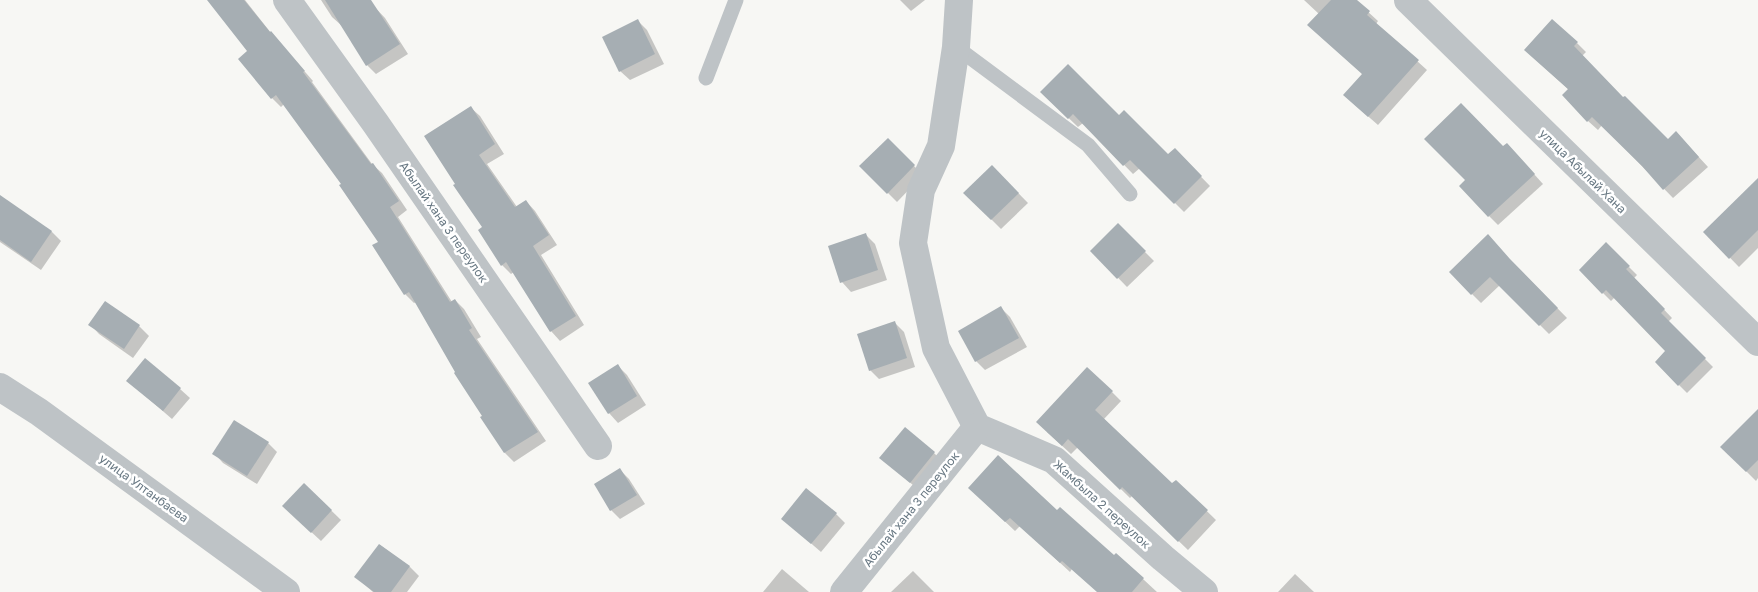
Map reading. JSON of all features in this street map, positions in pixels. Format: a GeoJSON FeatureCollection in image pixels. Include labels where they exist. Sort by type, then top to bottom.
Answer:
{"type":"FeatureCollection","features":[{"type":"Feature","properties":{"kind":"street","name":"Абылай хана 3 переулок"},"geometry":{"type":"LineString","coordinates":[[287,0],[381,132],[598,446]]}},
{"type":"Feature","properties":{"kind":"street"},"geometry":{"type":"LineString","coordinates":[[959,0],[956,47],[941,146],[921,190],[913,243],[936,348],[977,427]]}},
{"type":"Feature","properties":{"kind":"street","name":"улица Абылай Хана"},"geometry":{"type":"LineString","coordinates":[[1408,0],[1758,342]]}},
{"type":"Feature","properties":{"kind":"street","name":"улица Ултанбаева"},"geometry":{"type":"LineString","coordinates":[[0,386],[39,412],[286,592]]}},
{"type":"Feature","properties":{"kind":"street","name":"Абылай хана 3 переулок"},"geometry":{"type":"LineString","coordinates":[[844,592],[977,427]]}},
{"type":"Feature","properties":{"kind":"street","name":"Жамбыла 2 переулок"},"geometry":{"type":"LineString","coordinates":[[977,427],[1054,460],[1163,558],[1204,592]]}},
{"type":"Feature","properties":{"kind":"lane"},"geometry":{"type":"LineString","coordinates":[[706,78],[736,0]]}},
{"type":"Feature","properties":{"kind":"lane"},"geometry":{"type":"LineString","coordinates":[[956,47],[1088,145],[1130,194]]}},
{"type":"Feature","properties":{"kind":"building"},"geometry":{"type":"Polygon","coordinates":[[[207,0],[244,0],[305,71],[303,72],[371,164],[373,163],[399,201],[390,207],[450,302],[455,299],[472,328],[469,330],[538,432],[504,453],[454,373],[409,292],[404,295],[372,245],[378,242],[339,185],[341,184],[276,95],[271,99],[238,59],[247,51],[207,0]]]}},
{"type":"Feature","properties":{"kind":"building"},"geometry":{"type":"Polygon","coordinates":[[[325,0],[371,0],[400,44],[366,66],[325,0]]]}},
{"type":"Feature","properties":{"kind":"building"},"geometry":{"type":"Polygon","coordinates":[[[1331,0],[1357,0],[1370,11],[1367,15],[1419,60],[1368,117],[1343,95],[1362,74],[1307,25],[1331,0]]]}},
{"type":"Feature","properties":{"kind":"building"},"geometry":{"type":"Polygon","coordinates":[[[638,19],[655,54],[619,72],[602,37],[638,19]]]}},
{"type":"Feature","properties":{"kind":"building"},"geometry":{"type":"Polygon","coordinates":[[[1552,19],[1578,42],[1574,46],[1623,97],[1625,96],[1668,139],[1676,131],[1699,157],[1663,190],[1642,166],[1592,117],[1587,122],[1562,95],[1568,89],[1524,50],[1552,19]]]}},
{"type":"Feature","properties":{"kind":"building"},"geometry":{"type":"Polygon","coordinates":[[[1068,64],[1119,115],[1124,110],[1168,154],[1175,148],[1202,176],[1174,204],[1130,160],[1123,166],[1073,114],[1068,119],[1040,92],[1068,64]]]}},
{"type":"Feature","properties":{"kind":"building"},"geometry":{"type":"Polygon","coordinates":[[[1461,103],[1503,146],[1507,143],[1535,174],[1488,217],[1459,186],[1465,180],[1424,139],[1461,103]]]}},
{"type":"Feature","properties":{"kind":"building"},"geometry":{"type":"Polygon","coordinates":[[[471,106],[495,144],[479,155],[515,207],[526,200],[549,235],[533,246],[576,316],[550,332],[506,262],[501,266],[478,230],[482,227],[453,185],[455,184],[424,136],[471,106]]]}},
{"type":"Feature","properties":{"kind":"building"},"geometry":{"type":"Polygon","coordinates":[[[888,138],[915,165],[887,194],[859,166],[888,138]]]}},
{"type":"Feature","properties":{"kind":"building"},"geometry":{"type":"Polygon","coordinates":[[[992,165],[1019,193],[991,220],[963,193],[992,165]]]}},
{"type":"Feature","properties":{"kind":"building"},"geometry":{"type":"Polygon","coordinates":[[[1758,178],[1758,230],[1729,259],[1703,232],[1758,178]]]}},
{"type":"Feature","properties":{"kind":"building"},"geometry":{"type":"Polygon","coordinates":[[[0,195],[52,231],[31,262],[0,240],[0,195]]]}},
{"type":"Feature","properties":{"kind":"building"},"geometry":{"type":"Polygon","coordinates":[[[1118,223],[1146,251],[1117,279],[1090,251],[1118,223]]]}},
{"type":"Feature","properties":{"kind":"building"},"geometry":{"type":"Polygon","coordinates":[[[866,233],[878,270],[840,283],[828,246],[866,233]]]}},
{"type":"Feature","properties":{"kind":"building"},"geometry":{"type":"Polygon","coordinates":[[[1488,234],[1558,308],[1539,326],[1490,277],[1471,295],[1449,272],[1488,234]]]}},
{"type":"Feature","properties":{"kind":"building"},"geometry":{"type":"Polygon","coordinates":[[[1606,242],[1630,266],[1626,269],[1665,309],[1661,313],[1706,358],[1678,386],[1655,362],[1665,351],[1606,290],[1602,294],[1579,270],[1606,242]]]}},
{"type":"Feature","properties":{"kind":"building"},"geometry":{"type":"Polygon","coordinates":[[[105,301],[140,325],[124,349],[88,325],[105,301]]]}},
{"type":"Feature","properties":{"kind":"building"},"geometry":{"type":"Polygon","coordinates":[[[1001,306],[1019,338],[975,362],[958,331],[1001,306]]]}},
{"type":"Feature","properties":{"kind":"building"},"geometry":{"type":"Polygon","coordinates":[[[895,321],[907,358],[869,371],[857,334],[895,321]]]}},
{"type":"Feature","properties":{"kind":"building"},"geometry":{"type":"Polygon","coordinates":[[[145,358],[181,388],[163,411],[126,381],[145,358]]]}},
{"type":"Feature","properties":{"kind":"building"},"geometry":{"type":"Polygon","coordinates":[[[618,364],[637,396],[608,414],[588,383],[618,364]]]}},
{"type":"Feature","properties":{"kind":"building"},"geometry":{"type":"Polygon","coordinates":[[[1087,367],[1113,391],[1095,410],[1172,483],[1176,480],[1208,510],[1178,542],[1122,487],[1120,490],[1068,439],[1062,446],[1036,422],[1087,367]]]}},
{"type":"Feature","properties":{"kind":"building"},"geometry":{"type":"Polygon","coordinates":[[[1758,409],[1758,460],[1746,472],[1720,447],[1758,409]]]}},
{"type":"Feature","properties":{"kind":"building"},"geometry":{"type":"Polygon","coordinates":[[[234,420],[269,442],[247,476],[212,454],[234,420]]]}},
{"type":"Feature","properties":{"kind":"building"},"geometry":{"type":"Polygon","coordinates":[[[905,427],[935,452],[910,483],[879,458],[905,427]]]}},
{"type":"Feature","properties":{"kind":"building"},"geometry":{"type":"Polygon","coordinates":[[[998,455],[1057,510],[1060,507],[1114,555],[1116,553],[1144,578],[1132,592],[1097,592],[1062,561],[1060,563],[1010,518],[1005,522],[968,488],[998,455]]]}},
{"type":"Feature","properties":{"kind":"building"},"geometry":{"type":"Polygon","coordinates":[[[620,468],[637,495],[610,511],[594,484],[620,468]]]}},
{"type":"Feature","properties":{"kind":"building"},"geometry":{"type":"Polygon","coordinates":[[[304,483],[332,510],[311,533],[282,506],[304,483]]]}},
{"type":"Feature","properties":{"kind":"building"},"geometry":{"type":"Polygon","coordinates":[[[806,488],[837,513],[811,544],[781,519],[806,488]]]}},
{"type":"Feature","properties":{"kind":"building"},"geometry":{"type":"Polygon","coordinates":[[[379,544],[410,566],[391,592],[374,592],[354,577],[379,544]]]}}]}
